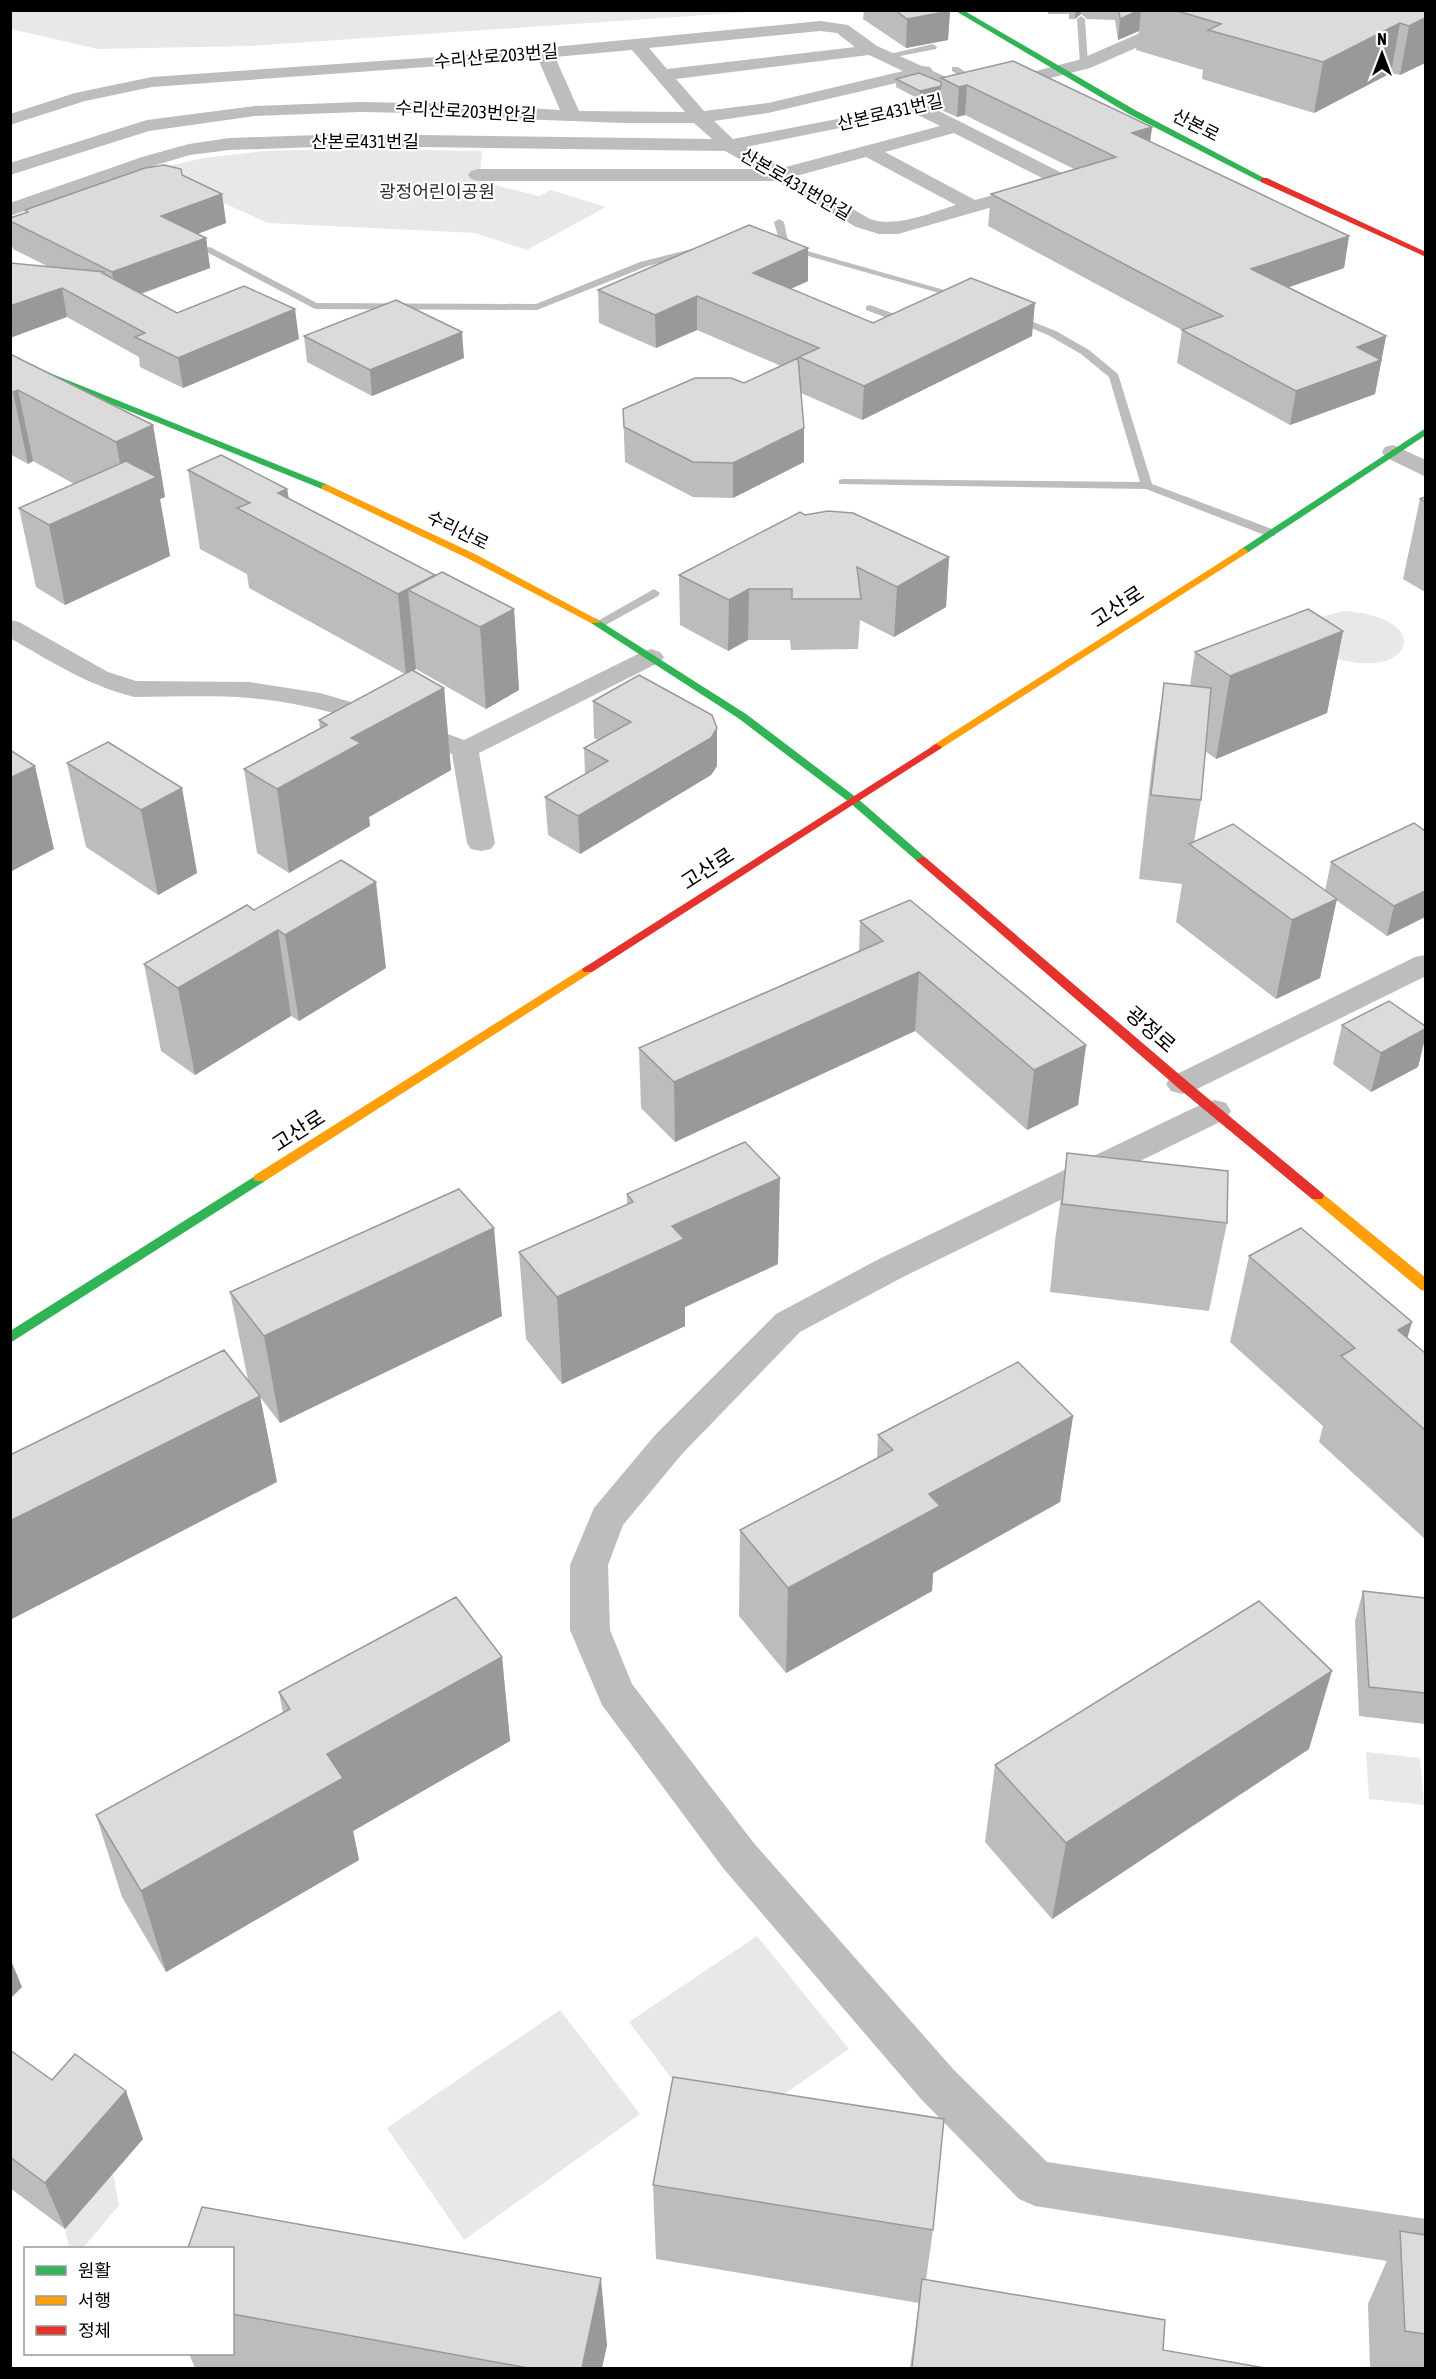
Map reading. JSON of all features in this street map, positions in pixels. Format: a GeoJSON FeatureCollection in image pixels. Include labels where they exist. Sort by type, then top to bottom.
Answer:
{"type":"FeatureCollection","features":[{"type":"Feature","properties":{"kind":"street","name":"산본로"},"geometry":{"type":"LineString","coordinates":[[957,10],[1058,71],[1132,112],[1287,192],[1425,255]]}},
{"type":"Feature","properties":{"kind":"street","name":"산본로431번길"},"geometry":{"type":"LineString","coordinates":[[13,208],[101,176],[189,150],[229,144],[346,140],[729,145],[819,129],[916,107],[1084,64],[1208,10]]}},
{"type":"Feature","properties":{"kind":"street","name":"수리산로203번길"},"geometry":{"type":"LineString","coordinates":[[10,120],[81,97],[173,100],[450,61],[820,26],[842,29],[878,53],[979,91]]}},
{"type":"Feature","properties":{"kind":"street"},"geometry":{"type":"LineString","coordinates":[[637,45],[699,117],[729,145]]}},
{"type":"Feature","properties":{"kind":"street"},"geometry":{"type":"LineString","coordinates":[[544,52],[572,116]]}},
{"type":"Feature","properties":{"kind":"street"},"geometry":{"type":"LineString","coordinates":[[1064,52],[1103,75]]}},
{"type":"Feature","properties":{"kind":"street"},"geometry":{"type":"LineString","coordinates":[[663,75],[878,53]]}},
{"type":"Feature","properties":{"kind":"street"},"geometry":{"type":"LineString","coordinates":[[450,61],[467,109]]}},
{"type":"Feature","properties":{"kind":"street","name":"수리산로203번안길"},"geometry":{"type":"LineString","coordinates":[[10,169],[147,126],[173,100],[294,109],[467,109],[572,116],[699,117],[768,108],[924,71]]}},
{"type":"Feature","properties":{"kind":"street"},"geometry":{"type":"LineString","coordinates":[[173,100],[189,150]]}},
{"type":"Feature","properties":{"kind":"street"},"geometry":{"type":"LineString","coordinates":[[916,107],[957,127]]}},
{"type":"Feature","properties":{"kind":"street"},"geometry":{"type":"LineString","coordinates":[[478,176],[777,174],[957,127]]}},
{"type":"Feature","properties":{"kind":"street","name":"산본로431번안길"},"geometry":{"type":"LineString","coordinates":[[729,145],[863,223],[879,228],[898,228],[1063,181],[957,127]]}},
{"type":"Feature","properties":{"kind":"street"},"geometry":{"type":"LineString","coordinates":[[869,151],[972,206]]}},
{"type":"Feature","properties":{"kind":"street","name":"수리산로"},"geometry":{"type":"LineString","coordinates":[[10,360],[302,476],[471,556],[600,622],[742,716],[853,800]]}},
{"type":"Feature","properties":{"kind":"street","name":"고산로"},"geometry":{"type":"LineString","coordinates":[[10,1338],[1271,533],[1425,431]]}},
{"type":"Feature","properties":{"kind":"street"},"geometry":{"type":"LineString","coordinates":[[1393,452],[1425,470]]}},
{"type":"Feature","properties":{"kind":"street"},"geometry":{"type":"LineString","coordinates":[[10,627],[99,678],[134,689],[250,690],[320,701],[397,724],[465,750],[651,657]]}},
{"type":"Feature","properties":{"kind":"street"},"geometry":{"type":"LineString","coordinates":[[465,750],[481,843]]}},
{"type":"Feature","properties":{"kind":"street","name":"광정로"},"geometry":{"type":"LineString","coordinates":[[853,800],[1182,1084],[1425,1286]]}},
{"type":"Feature","properties":{"kind":"street"},"geometry":{"type":"LineString","coordinates":[[1182,1084],[1425,964]]}},
{"type":"Feature","properties":{"kind":"street"},"geometry":{"type":"LineString","coordinates":[[1215,1111],[891,1268],[788,1323],[669,1444],[607,1518],[589,1565],[590,1630],[616,1694],[738,1855],[937,2084],[1035,2183],[1425,2243]]}},
{"type":"Feature","properties":{"kind":"lane"},"geometry":{"type":"LineString","coordinates":[[1081,19],[1084,64]]}},
{"type":"Feature","properties":{"kind":"lane"},"geometry":{"type":"LineString","coordinates":[[878,53],[933,47]]}},
{"type":"Feature","properties":{"kind":"lane"},"geometry":{"type":"LineString","coordinates":[[955,69],[979,91]]}},
{"type":"Feature","properties":{"kind":"lane"},"geometry":{"type":"LineString","coordinates":[[779,222],[782,237],[790,250]]}},
{"type":"Feature","properties":{"kind":"lane"},"geometry":{"type":"LineString","coordinates":[[206,249],[315,306],[537,307],[645,264],[698,249],[721,247]]}},
{"type":"Feature","properties":{"kind":"lane"},"geometry":{"type":"LineString","coordinates":[[771,247],[790,250],[967,298],[943,305]]}},
{"type":"Feature","properties":{"kind":"lane"},"geometry":{"type":"LineString","coordinates":[[870,308],[905,323],[915,318]]}},
{"type":"Feature","properties":{"kind":"lane"},"geometry":{"type":"LineString","coordinates":[[1002,313],[1052,333],[1085,352],[1114,376],[1147,486]]}},
{"type":"Feature","properties":{"kind":"lane"},"geometry":{"type":"LineString","coordinates":[[843,482],[1147,486],[1271,533]]}},
{"type":"Feature","properties":{"kind":"lane"},"geometry":{"type":"LineString","coordinates":[[600,622],[654,593]]}},
{"type":"Feature","properties":{"kind":"green space"},"geometry":{"type":"Polygon","coordinates":[[[11,10],[764,11],[250,46],[98,49],[11,29],[11,10]]]}},
{"type":"Feature","properties":{"kind":"green space","name":"광정어린이공원"},"geometry":{"type":"Polygon","coordinates":[[[341,149],[482,151],[479,181],[539,196],[551,190],[606,207],[527,250],[475,233],[268,223],[150,170],[204,158],[264,151],[341,149]]]}},
{"type":"Feature","properties":{"kind":"green space"},"geometry":{"type":"Polygon","coordinates":[[[1343,611],[1373,616],[1392,624],[1402,635],[1403,646],[1396,656],[1381,662],[1359,663],[1330,657],[1317,618],[1343,611]]]}},
{"type":"Feature","properties":{"kind":"green space"},"geometry":{"type":"Polygon","coordinates":[[[1366,1752],[1420,1758],[1424,1805],[1369,1799],[1366,1752]]]}},
{"type":"Feature","properties":{"kind":"green space"},"geometry":{"type":"Polygon","coordinates":[[[757,1936],[849,2049],[718,2140],[629,2022],[757,1936]]]}},
{"type":"Feature","properties":{"kind":"green space"},"geometry":{"type":"Polygon","coordinates":[[[560,2010],[640,2114],[464,2240],[387,2128],[560,2010]]]}},
{"type":"Feature","properties":{"kind":"green space"},"geometry":{"type":"Polygon","coordinates":[[[113,2173],[119,2205],[84,2247],[69,2247],[65,2229],[113,2173]]]}},
{"type":"Feature","properties":{"kind":"building"},"geometry":{"type":"Polygon","coordinates":[[[895,10],[950,10],[950,11],[907,19],[895,10]]]}},
{"type":"Feature","properties":{"kind":"building"},"geometry":{"type":"Polygon","coordinates":[[[1119,10],[1140,10],[1120,19],[1119,10]]]}},
{"type":"Feature","properties":{"kind":"building"},"geometry":{"type":"Polygon","coordinates":[[[1174,10],[1425,10],[1425,18],[1409,26],[1400,23],[1323,62],[1208,30],[1221,24],[1174,10]]]}},
{"type":"Feature","properties":{"kind":"building"},"geometry":{"type":"Polygon","coordinates":[[[1013,61],[1152,127],[1132,133],[1349,236],[1251,269],[1386,336],[1357,347],[1381,360],[1296,391],[1182,330],[1223,316],[991,194],[1116,157],[967,85],[959,87],[941,78],[1013,61]]]}},
{"type":"Feature","properties":{"kind":"building"},"geometry":{"type":"Polygon","coordinates":[[[919,73],[941,82],[941,86],[920,91],[896,79],[919,73]]]}},
{"type":"Feature","properties":{"kind":"building"},"geometry":{"type":"Polygon","coordinates":[[[164,165],[181,169],[182,175],[222,194],[161,216],[206,238],[112,272],[10,221],[10,218],[28,212],[25,210],[145,168],[164,165]]]}},
{"type":"Feature","properties":{"kind":"building"},"geometry":{"type":"Polygon","coordinates":[[[749,225],[808,248],[753,273],[873,323],[971,278],[1035,303],[864,386],[799,357],[819,348],[697,296],[655,315],[598,290],[749,225]]]}},
{"type":"Feature","properties":{"kind":"building"},"geometry":{"type":"Polygon","coordinates":[[[10,263],[105,272],[102,273],[177,313],[244,286],[295,309],[178,358],[135,337],[145,333],[62,288],[10,306],[10,263]]]}},
{"type":"Feature","properties":{"kind":"building"},"geometry":{"type":"Polygon","coordinates":[[[396,300],[462,332],[370,370],[304,336],[396,300]]]}},
{"type":"Feature","properties":{"kind":"building"},"geometry":{"type":"Polygon","coordinates":[[[10,354],[153,425],[116,442],[18,390],[10,391],[10,354]]]}},
{"type":"Feature","properties":{"kind":"building"},"geometry":{"type":"Polygon","coordinates":[[[798,358],[804,428],[733,463],[693,462],[624,427],[623,409],[695,378],[731,378],[744,383],[798,358]]]}},
{"type":"Feature","properties":{"kind":"building"},"geometry":{"type":"Polygon","coordinates":[[[221,455],[287,489],[278,493],[435,575],[398,594],[237,508],[250,503],[188,470],[221,455]]]}},
{"type":"Feature","properties":{"kind":"building"},"geometry":{"type":"Polygon","coordinates":[[[126,461],[157,477],[49,525],[19,508],[126,461]]]}},
{"type":"Feature","properties":{"kind":"building"},"geometry":{"type":"Polygon","coordinates":[[[828,511],[853,513],[949,557],[897,587],[857,567],[861,599],[792,599],[792,589],[749,589],[729,600],[679,575],[800,512],[805,515],[828,511]]]}},
{"type":"Feature","properties":{"kind":"building"},"geometry":{"type":"Polygon","coordinates":[[[442,572],[514,609],[480,627],[408,590],[442,572]]]}},
{"type":"Feature","properties":{"kind":"building"},"geometry":{"type":"Polygon","coordinates":[[[1308,609],[1343,631],[1230,676],[1195,652],[1308,609]]]}},
{"type":"Feature","properties":{"kind":"building"},"geometry":{"type":"Polygon","coordinates":[[[412,670],[444,688],[351,738],[361,743],[277,789],[244,769],[327,725],[319,720],[412,670]]]}},
{"type":"Feature","properties":{"kind":"building"},"geometry":{"type":"Polygon","coordinates":[[[639,675],[712,715],[717,728],[711,738],[578,816],[545,797],[608,761],[584,748],[631,722],[593,701],[639,675]]]}},
{"type":"Feature","properties":{"kind":"building"},"geometry":{"type":"Polygon","coordinates":[[[1164,683],[1211,688],[1201,800],[1151,795],[1164,683]]]}},
{"type":"Feature","properties":{"kind":"building"},"geometry":{"type":"Polygon","coordinates":[[[108,742],[182,788],[141,810],[67,763],[108,742]]]}},
{"type":"Feature","properties":{"kind":"building"},"geometry":{"type":"Polygon","coordinates":[[[10,750],[35,766],[10,778],[10,750]]]}},
{"type":"Feature","properties":{"kind":"building"},"geometry":{"type":"Polygon","coordinates":[[[1414,823],[1425,831],[1425,891],[1394,906],[1331,862],[1414,823]]]}},
{"type":"Feature","properties":{"kind":"building"},"geometry":{"type":"Polygon","coordinates":[[[1233,824],[1337,899],[1292,920],[1189,844],[1233,824]]]}},
{"type":"Feature","properties":{"kind":"building"},"geometry":{"type":"Polygon","coordinates":[[[341,860],[376,882],[285,935],[278,930],[178,988],[144,964],[247,905],[254,910],[341,860]]]}},
{"type":"Feature","properties":{"kind":"building"},"geometry":{"type":"Polygon","coordinates":[[[910,900],[1086,1045],[1034,1070],[919,972],[674,1082],[639,1048],[883,941],[860,921],[910,900]]]}},
{"type":"Feature","properties":{"kind":"building"},"geometry":{"type":"Polygon","coordinates":[[[1389,1001],[1425,1026],[1425,1029],[1381,1053],[1342,1025],[1389,1001]]]}},
{"type":"Feature","properties":{"kind":"building"},"geometry":{"type":"Polygon","coordinates":[[[745,1142],[780,1178],[672,1226],[684,1239],[557,1297],[519,1252],[633,1202],[627,1194],[745,1142]]]}},
{"type":"Feature","properties":{"kind":"building"},"geometry":{"type":"Polygon","coordinates":[[[1067,1153],[1228,1171],[1227,1223],[1062,1204],[1067,1153]]]}},
{"type":"Feature","properties":{"kind":"building"},"geometry":{"type":"Polygon","coordinates":[[[459,1189],[494,1228],[264,1336],[230,1292],[459,1189]]]}},
{"type":"Feature","properties":{"kind":"building"},"geometry":{"type":"Polygon","coordinates":[[[1301,1228],[1412,1322],[1398,1330],[1425,1353],[1425,1430],[1341,1356],[1355,1348],[1249,1256],[1301,1228]]]}},
{"type":"Feature","properties":{"kind":"building"},"geometry":{"type":"Polygon","coordinates":[[[224,1350],[260,1396],[10,1521],[10,1455],[224,1350]]]}},
{"type":"Feature","properties":{"kind":"building"},"geometry":{"type":"Polygon","coordinates":[[[1018,1362],[1073,1416],[929,1494],[940,1506],[788,1588],[740,1530],[893,1450],[878,1435],[1018,1362]]]}},
{"type":"Feature","properties":{"kind":"building"},"geometry":{"type":"Polygon","coordinates":[[[1363,1591],[1425,1598],[1425,1693],[1369,1687],[1363,1591]]]}},
{"type":"Feature","properties":{"kind":"building"},"geometry":{"type":"Polygon","coordinates":[[[456,1597],[502,1657],[327,1754],[343,1778],[141,1891],[96,1815],[290,1709],[279,1692],[456,1597]]]}},
{"type":"Feature","properties":{"kind":"building"},"geometry":{"type":"Polygon","coordinates":[[[1259,1601],[1332,1671],[1066,1843],[995,1765],[1259,1601]]]}},
{"type":"Feature","properties":{"kind":"building"},"geometry":{"type":"Polygon","coordinates":[[[10,2050],[52,2080],[75,2054],[126,2091],[45,2183],[10,2157],[10,2050]]]}},
{"type":"Feature","properties":{"kind":"building"},"geometry":{"type":"Polygon","coordinates":[[[673,2077],[944,2119],[933,2230],[653,2185],[673,2077]]]}},
{"type":"Feature","properties":{"kind":"building"},"geometry":{"type":"Polygon","coordinates":[[[202,2207],[601,2278],[582,2368],[528,2368],[234,2314],[234,2247],[188,2247],[202,2207]]]}},
{"type":"Feature","properties":{"kind":"building"},"geometry":{"type":"Polygon","coordinates":[[[1400,2231],[1425,2235],[1425,2334],[1405,2331],[1400,2231]]]}},
{"type":"Feature","properties":{"kind":"building"},"geometry":{"type":"Polygon","coordinates":[[[922,2279],[1165,2320],[1163,2350],[1265,2368],[912,2368],[922,2279]]]}},
{"type":"Feature","properties":{"kind":"traffic: fast"},"geometry":{"type":"LineString","coordinates":[[957,10],[1132,112],[1264,180]]}},
{"type":"Feature","properties":{"kind":"traffic: fast"},"geometry":{"type":"LineString","coordinates":[[10,360],[325,487]]}},
{"type":"Feature","properties":{"kind":"traffic: fast"},"geometry":{"type":"LineString","coordinates":[[1243,551],[1426,431]]}},
{"type":"Feature","properties":{"kind":"traffic: fast"},"geometry":{"type":"LineString","coordinates":[[595,621],[742,716],[853,800],[922,860]]}},
{"type":"Feature","properties":{"kind":"traffic: fast"},"geometry":{"type":"LineString","coordinates":[[10,1338],[260,1178]]}},
{"type":"Feature","properties":{"kind":"traffic: slow"},"geometry":{"type":"LineString","coordinates":[[325,487],[471,556],[595,621]]}},
{"type":"Feature","properties":{"kind":"traffic: slow"},"geometry":{"type":"LineString","coordinates":[[936,747],[1243,551]]}},
{"type":"Feature","properties":{"kind":"traffic: slow"},"geometry":{"type":"LineString","coordinates":[[260,1178],[588,969]]}},
{"type":"Feature","properties":{"kind":"traffic: slow"},"geometry":{"type":"LineString","coordinates":[[1317,1196],[1426,1286]]}},
{"type":"Feature","properties":{"kind":"traffic: jam"},"geometry":{"type":"LineString","coordinates":[[1264,180],[1426,255]]}},
{"type":"Feature","properties":{"kind":"traffic: jam"},"geometry":{"type":"LineString","coordinates":[[588,969],[936,747]]}},
{"type":"Feature","properties":{"kind":"traffic: jam"},"geometry":{"type":"LineString","coordinates":[[922,860],[1182,1084],[1317,1196]]}}]}
